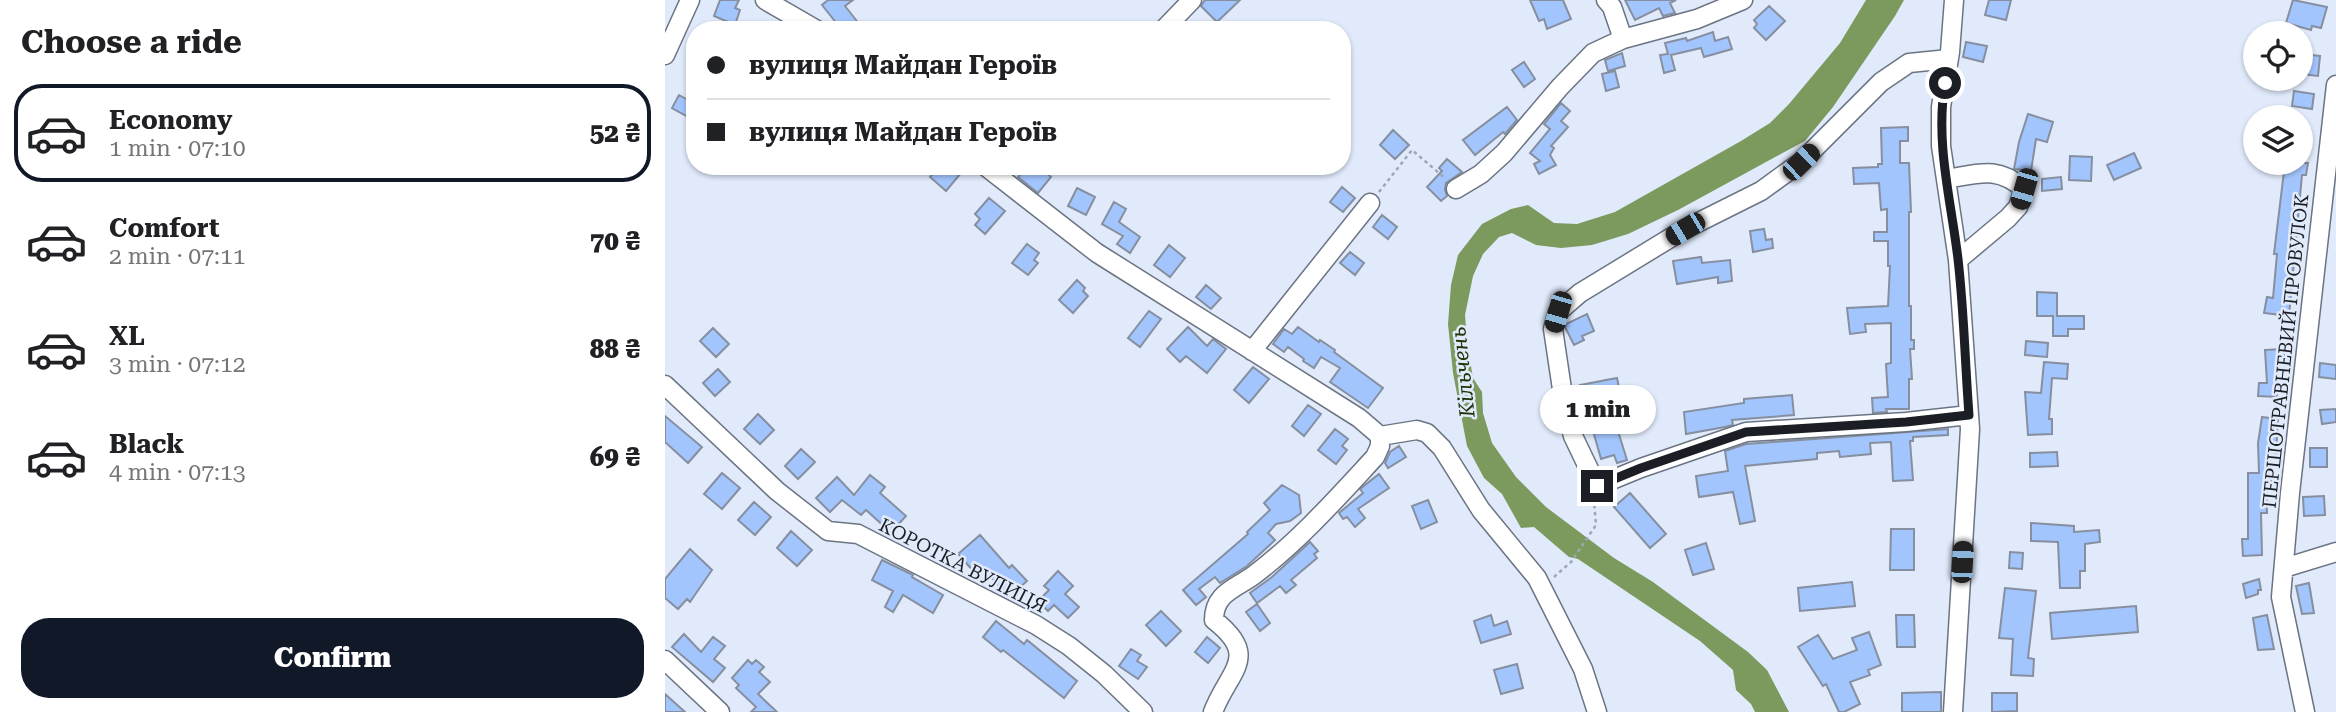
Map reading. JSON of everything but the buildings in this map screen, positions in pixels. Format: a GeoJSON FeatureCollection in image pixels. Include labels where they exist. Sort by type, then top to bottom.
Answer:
{"type":"FeatureCollection","features":[{"type":"Feature","properties":{"kind":"street"},"geometry":{"type":"LineString","coordinates":[[665,55],[690,0]]}},
{"type":"Feature","properties":{"kind":"street"},"geometry":{"type":"LineString","coordinates":[[765,0],[801,21]]}},
{"type":"Feature","properties":{"kind":"street"},"geometry":{"type":"LineString","coordinates":[[1172,21],[1192,0]]}},
{"type":"Feature","properties":{"kind":"street"},"geometry":{"type":"LineString","coordinates":[[1606,0],[1612,8],[1623,38]]}},
{"type":"Feature","properties":{"kind":"street"},"geometry":{"type":"LineString","coordinates":[[1457,189],[1481,174],[1504,153],[1593,53],[1623,38],[1697,19],[1743,0]]}},
{"type":"Feature","properties":{"kind":"street"},"geometry":{"type":"LineString","coordinates":[[1954,0],[1949,59],[1941,107],[1941,146],[1958,260],[1970,429],[1954,703]]}},
{"type":"Feature","properties":{"kind":"street"},"geometry":{"type":"LineString","coordinates":[[1949,59],[1909,63],[1881,82],[1801,162],[1761,191],[1685,229],[1580,293],[1558,312],[1553,329],[1563,397],[1573,436],[1597,486],[1746,432],[1906,422],[1969,415]]}},
{"type":"Feature","properties":{"kind":"street","name":"ПЕРШОТРАВНЕВИЙ ПРОВУЛОК"},"geometry":{"type":"LineString","coordinates":[[2305,712],[2281,597],[2290,493],[2336,85]]}},
{"type":"Feature","properties":{"kind":"street"},"geometry":{"type":"LineString","coordinates":[[1946,180],[1989,172],[2011,177],[2024,189],[2018,207],[2008,218],[1958,260]]}},
{"type":"Feature","properties":{"kind":"street"},"geometry":{"type":"LineString","coordinates":[[997,175],[1097,253],[1359,418],[1380,436],[1380,446],[1375,457],[1326,510],[1263,567],[1221,596],[1214,607],[1214,620],[1233,637],[1239,658],[1237,669],[1220,693],[1213,712]]}},
{"type":"Feature","properties":{"kind":"street"},"geometry":{"type":"LineString","coordinates":[[1252,351],[1370,203]]}},
{"type":"Feature","properties":{"kind":"street","name":"КОРОТКА ВУЛИЦЯ"},"geometry":{"type":"LineString","coordinates":[[665,385],[777,491],[828,531],[857,534],[1036,625],[1069,646],[1104,674],[1143,712]]}},
{"type":"Feature","properties":{"kind":"street"},"geometry":{"type":"LineString","coordinates":[[1380,436],[1408,430],[1427,433],[1442,448],[1481,510],[1537,578],[1583,669],[1597,712]]}},
{"type":"Feature","properties":{"kind":"street"},"geometry":{"type":"LineString","coordinates":[[2284,568],[2336,552]]}},
{"type":"Feature","properties":{"kind":"street"},"geometry":{"type":"LineString","coordinates":[[665,660],[720,712]]}},
{"type":"Feature","properties":{"kind":"path"},"geometry":{"type":"LineString","coordinates":[[1370,203],[1412,150],[1457,189]]}},
{"type":"Feature","properties":{"kind":"path"},"geometry":{"type":"LineString","coordinates":[[1537,578],[1554,577],[1571,562],[1596,525],[1594,501]]}},
{"type":"Feature","properties":{"kind":"water","name":"Кільчень"},"geometry":{"type":"Polygon","coordinates":[[[1866,0],[1904,0],[1833,107],[1805,141],[1628,234],[1592,245],[1561,248],[1536,245],[1512,233],[1499,237],[1483,254],[1473,276],[1465,315],[1473,378],[1482,392],[1483,413],[1492,443],[1516,477],[1546,507],[1748,652],[1767,670],[1789,712],[1755,712],[1751,704],[1736,690],[1733,670],[1700,641],[1578,559],[1569,557],[1534,527],[1521,528],[1502,494],[1484,478],[1467,446],[1453,373],[1448,324],[1451,285],[1458,255],[1482,224],[1511,209],[1528,205],[1554,223],[1577,224],[1615,212],[1770,123],[1840,43],[1866,0]]]}},
{"type":"Feature","properties":{"kind":"route"},"geometry":{"type":"LineString","coordinates":[[1597,486],[1746,432],[1906,422],[1969,415],[1958,260],[1941,146],[1941,107],[1945,83]]}}]}
